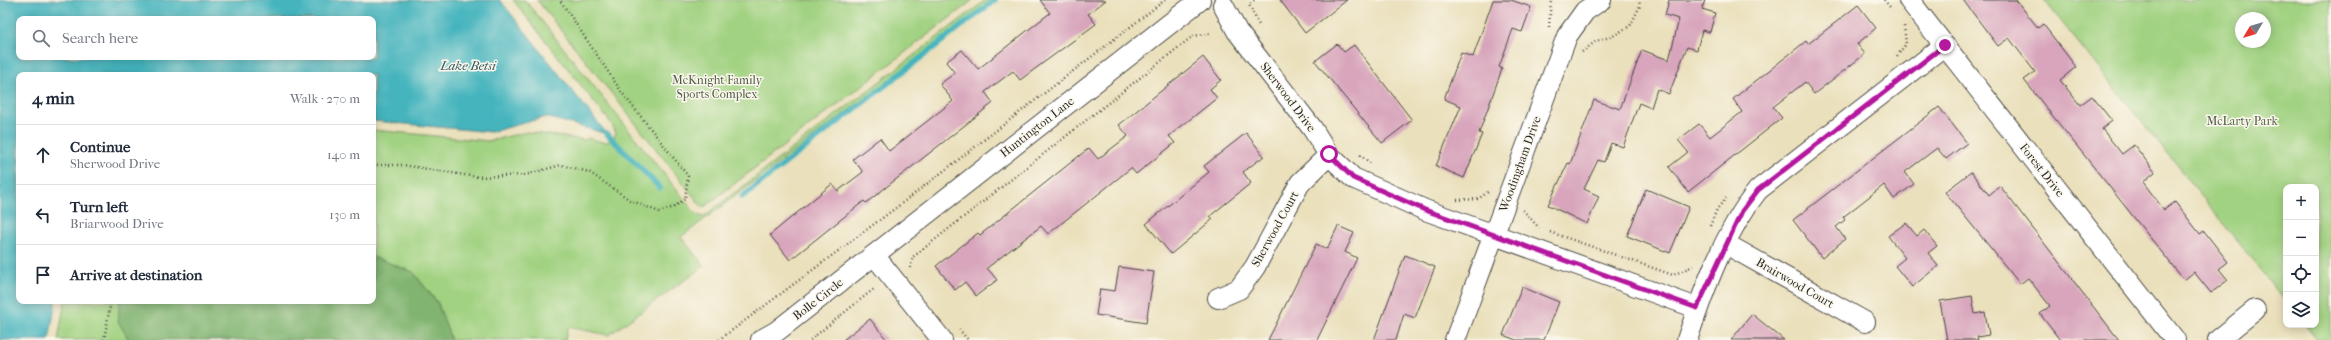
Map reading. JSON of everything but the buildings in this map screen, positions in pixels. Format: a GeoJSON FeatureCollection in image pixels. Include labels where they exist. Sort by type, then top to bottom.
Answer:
{"type":"FeatureCollection","features":[{"type":"Feature","properties":{"kind":"street","name":"Huntington Lane"},"geometry":{"type":"LineString","coordinates":[[874,255],[1200,0]]}},
{"type":"Feature","properties":{"kind":"street","name":"Woodingham Drive"},"geometry":{"type":"LineString","coordinates":[[1455,340],[1567,36],[1585,11],[1600,0]]}},
{"type":"Feature","properties":{"kind":"street","name":"Forest Drive"},"geometry":{"type":"LineString","coordinates":[[1909,0],[2175,340]]}},
{"type":"Feature","properties":{"kind":"street","name":"Sherwood Drive"},"geometry":{"type":"LineString","coordinates":[[1220,2],[1237,31],[1312,128],[1329,154],[1353,178],[1425,210],[1494,233],[1697,308]]}},
{"type":"Feature","properties":{"kind":"street"},"geometry":{"type":"LineString","coordinates":[[1687,340],[1697,308],[1726,244],[1742,211],[1758,190],[1945,45]]}},
{"type":"Feature","properties":{"kind":"street","name":"Sherwood Court"},"geometry":{"type":"LineString","coordinates":[[1218,298],[1239,289],[1255,267],[1300,183],[1329,154]]}},
{"type":"Feature","properties":{"kind":"street","name":"Brairwood Court"},"geometry":{"type":"LineString","coordinates":[[1726,244],[1864,322]]}},
{"type":"Feature","properties":{"kind":"street","name":"Bolle Circle"},"geometry":{"type":"LineString","coordinates":[[761,340],[777,331],[874,255]]}},
{"type":"Feature","properties":{"kind":"street"},"geometry":{"type":"LineString","coordinates":[[874,255],[942,340]]}},
{"type":"Feature","properties":{"kind":"street"},"geometry":{"type":"LineString","coordinates":[[2218,340],[2255,310]]}},
{"type":"Feature","properties":{"kind":"path"},"geometry":{"type":"LineString","coordinates":[[376,165],[403,165],[477,177],[525,175],[561,165],[589,172],[630,200],[659,212],[674,207],[685,199],[688,176],[624,94],[560,0]]}},
{"type":"Feature","properties":{"kind":"path"},"geometry":{"type":"LineString","coordinates":[[720,340],[901,204],[1164,0]]}},
{"type":"Feature","properties":{"kind":"path"},"geometry":{"type":"LineString","coordinates":[[1254,0],[1249,5],[1262,30]]}},
{"type":"Feature","properties":{"kind":"path"},"geometry":{"type":"LineString","coordinates":[[1546,33],[1551,0]]}},
{"type":"Feature","properties":{"kind":"path"},"geometry":{"type":"LineString","coordinates":[[1580,54],[1596,41],[1613,36],[1630,26],[1640,6],[1639,0]]}},
{"type":"Feature","properties":{"kind":"path"},"geometry":{"type":"LineString","coordinates":[[1884,0],[1892,10]]}},
{"type":"Feature","properties":{"kind":"path"},"geometry":{"type":"LineString","coordinates":[[1891,61],[1906,44],[1904,25],[1900,20]]}},
{"type":"Feature","properties":{"kind":"path"},"geometry":{"type":"LineString","coordinates":[[913,257],[1193,36],[1212,33]]}},
{"type":"Feature","properties":{"kind":"path"},"geometry":{"type":"LineString","coordinates":[[1354,151],[1376,167]]}},
{"type":"Feature","properties":{"kind":"path"},"geometry":{"type":"LineString","coordinates":[[1451,197],[1458,200],[1478,199],[1491,190]]}},
{"type":"Feature","properties":{"kind":"path"},"geometry":{"type":"LineString","coordinates":[[1708,230],[1717,209],[1732,192]]}},
{"type":"Feature","properties":{"kind":"path"},"geometry":{"type":"LineString","coordinates":[[1522,209],[1538,228],[1673,275],[1694,265]]}},
{"type":"Feature","properties":{"kind":"path"},"geometry":{"type":"LineString","coordinates":[[810,340],[863,295]]}},
{"type":"Feature","properties":{"kind":"path"},"geometry":{"type":"LineString","coordinates":[[104,340],[110,304]]}},
{"type":"Feature","properties":{"kind":"green space"},"geometry":{"type":"Polygon","coordinates":[[[513,0],[525,0],[696,214],[703,217],[986,0],[995,0],[681,237],[704,266],[609,335],[568,327],[565,340],[451,340],[438,303],[413,272],[376,258],[376,130],[489,141],[527,132],[585,140],[588,138],[608,142],[616,133],[611,123],[513,0]]]}},
{"type":"Feature","properties":{"kind":"green space","name":"McKnight Family Sports Complex"},"geometry":{"type":"Polygon","coordinates":[[[537,0],[973,0],[703,208],[537,0]]]}},
{"type":"Feature","properties":{"kind":"green space","name":"McLarty Park"},"geometry":{"type":"Polygon","coordinates":[[[2044,0],[2331,0],[2331,340],[2317,340],[2307,328],[2319,328],[2319,184],[2283,184],[2283,298],[2044,0]]]}},
{"type":"Feature","properties":{"kind":"green space"},"geometry":{"type":"Polygon","coordinates":[[[376,258],[413,272],[438,304],[451,340],[129,340],[118,321],[120,304],[376,304],[376,258]]]}},
{"type":"Feature","properties":{"kind":"green space"},"geometry":{"type":"Polygon","coordinates":[[[64,304],[120,304],[118,321],[129,340],[58,340],[64,304]]]}},
{"type":"Feature","properties":{"kind":"water","name":"Lake Betsi"},"geometry":{"type":"Polygon","coordinates":[[[0,0],[500,0],[607,134],[546,117],[491,132],[376,121],[376,72],[16,72],[16,304],[55,304],[49,340],[0,340],[0,0]]]}},
{"type":"Feature","properties":{"kind":"waterway"},"geometry":{"type":"LineString","coordinates":[[742,197],[995,0]]}},
{"type":"Feature","properties":{"kind":"waterway"},"geometry":{"type":"LineString","coordinates":[[607,134],[660,188]]}},
{"type":"Feature","properties":{"kind":"route"},"geometry":{"type":"LineString","coordinates":[[1329,154],[1353,178],[1425,210],[1494,233],[1697,308],[1742,211],[1758,190],[1945,45]]}}]}
